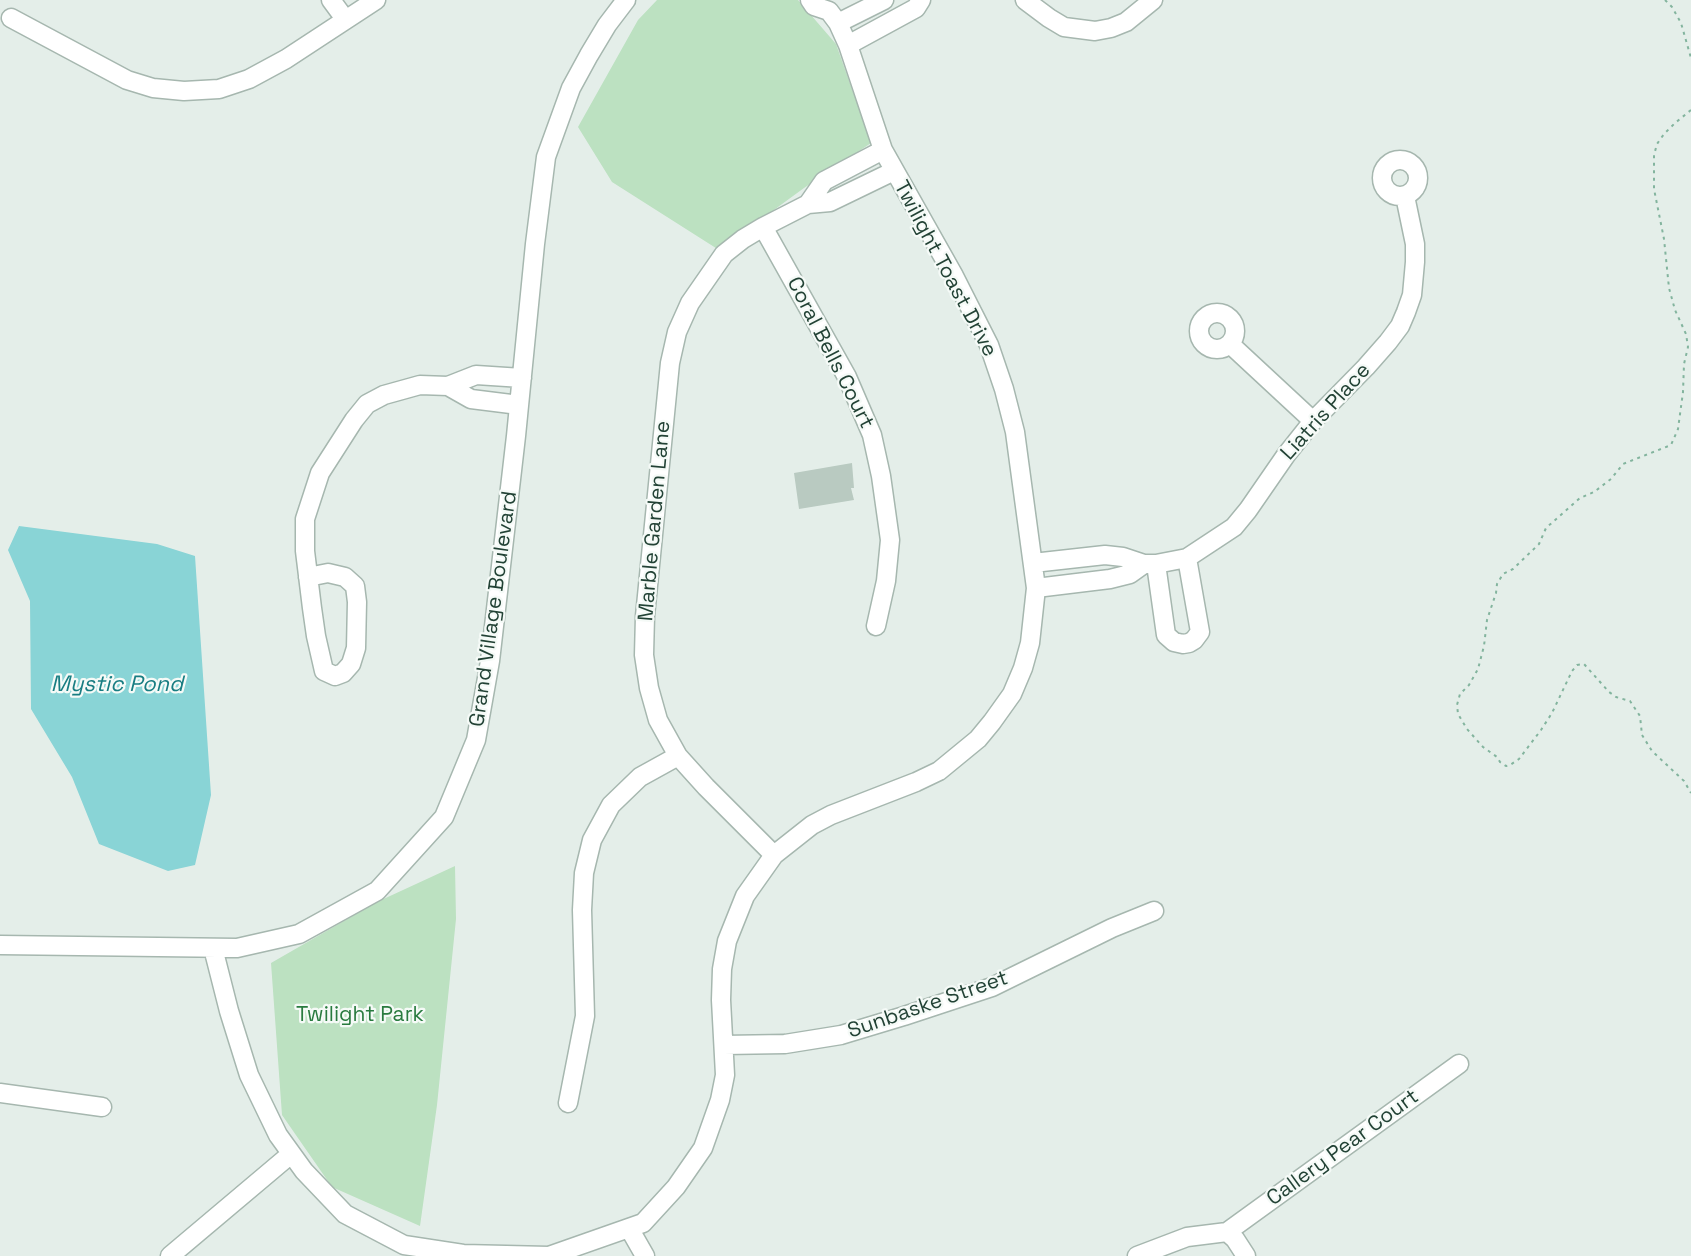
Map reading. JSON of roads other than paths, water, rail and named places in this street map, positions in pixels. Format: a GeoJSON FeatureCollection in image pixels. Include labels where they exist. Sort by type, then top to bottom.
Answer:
{"type":"FeatureCollection","features":[{"type":"Feature","properties":{"kind":"street"},"geometry":{"type":"LineString","coordinates":[[332,0],[345,19]]}},
{"type":"Feature","properties":{"kind":"street"},"geometry":{"type":"LineString","coordinates":[[11,18],[127,80],[153,88],[184,91],[219,89],[249,79],[286,59],[376,0]]}},
{"type":"Feature","properties":{"kind":"street","name":"Grand Village Boulevard"},"geometry":{"type":"LineString","coordinates":[[0,945],[237,948],[299,934],[377,891],[444,817],[476,740],[490,661],[546,157],[571,88],[607,25],[626,0]]}},
{"type":"Feature","properties":{"kind":"street"},"geometry":{"type":"LineString","coordinates":[[810,0],[814,6],[832,11],[884,0]]}},
{"type":"Feature","properties":{"kind":"street"},"geometry":{"type":"LineString","coordinates":[[848,45],[916,8],[921,0]]}},
{"type":"Feature","properties":{"kind":"street"},"geometry":{"type":"LineString","coordinates":[[1025,0],[1064,27],[1095,31],[1126,22],[1153,0]]}},
{"type":"Feature","properties":{"kind":"street","name":"Twilight Toast Drive"},"geometry":{"type":"LineString","coordinates":[[213,948],[249,1075],[278,1135],[304,1171],[345,1214],[404,1245],[463,1254],[549,1256],[643,1223],[676,1187],[703,1148],[720,1100],[725,1075],[721,1000],[722,969],[727,941],[745,896],[774,855],[812,825],[831,815],[939,771],[978,739],[1012,694],[1030,643],[1036,588],[1015,432],[1004,389],[989,345],[954,276],[883,150],[848,45],[832,11]]}},
{"type":"Feature","properties":{"kind":"street","name":"Marble Garden Lane"},"geometry":{"type":"LineString","coordinates":[[808,204],[824,181],[883,150]]}},
{"type":"Feature","properties":{"kind":"street","name":"Marble Garden Lane"},"geometry":{"type":"LineString","coordinates":[[774,855],[706,788],[678,756],[658,720],[649,688],[644,655],[645,615],[670,363],[677,332],[690,303],[724,254],[763,227],[808,204],[830,202],[894,171]]}},
{"type":"Feature","properties":{"kind":"street","name":"Liatris Place"},"geometry":{"type":"LineString","coordinates":[[1036,588],[1110,579],[1130,574],[1150,564],[1187,558],[1234,527],[1312,421],[1366,368],[1388,342],[1406,312],[1413,288],[1415,244],[1405,195]]}},
{"type":"Feature","properties":{"kind":"street","name":"Coral Bells Court"},"geometry":{"type":"LineString","coordinates":[[763,227],[847,377],[872,435],[890,540],[886,581],[876,626]]}},
{"type":"Feature","properties":{"kind":"street"},"geometry":{"type":"LineString","coordinates":[[1230,344],[1312,421]]}},
{"type":"Feature","properties":{"kind":"street"},"geometry":{"type":"LineString","coordinates":[[308,577],[328,573],[345,577],[355,586],[356,648],[351,664],[343,674],[335,676],[324,671],[316,636],[308,577],[305,551],[305,519],[320,473],[367,404],[384,395],[420,385],[448,386],[476,375],[522,378]]}},
{"type":"Feature","properties":{"kind":"street"},"geometry":{"type":"LineString","coordinates":[[448,386],[471,399],[519,405]]}},
{"type":"Feature","properties":{"kind":"street","name":"Liatris Place"},"geometry":{"type":"LineString","coordinates":[[1033,563],[1105,555],[1150,564]]}},
{"type":"Feature","properties":{"kind":"street"},"geometry":{"type":"LineString","coordinates":[[1150,564],[1166,635],[1174,642],[1183,644],[1194,640],[1200,632],[1187,558]]}},
{"type":"Feature","properties":{"kind":"street"},"geometry":{"type":"LineString","coordinates":[[568,1103],[585,1016],[584,873],[592,840],[611,805],[640,777],[678,756]]}},
{"type":"Feature","properties":{"kind":"street","name":"Sunbaske Street"},"geometry":{"type":"LineString","coordinates":[[724,1045],[784,1044],[841,1035],[904,1016],[992,987],[1112,928],[1155,911]]}},
{"type":"Feature","properties":{"kind":"street","name":"Callery Pear Court"},"geometry":{"type":"LineString","coordinates":[[1227,1232],[1459,1064]]}},
{"type":"Feature","properties":{"kind":"street"},"geometry":{"type":"LineString","coordinates":[[0,1093],[102,1107]]}},
{"type":"Feature","properties":{"kind":"street"},"geometry":{"type":"LineString","coordinates":[[170,1256],[291,1154]]}},
{"type":"Feature","properties":{"kind":"street"},"geometry":{"type":"LineString","coordinates":[[630,1228],[645,1256]]}},
{"type":"Feature","properties":{"kind":"street"},"geometry":{"type":"LineString","coordinates":[[1137,1256],[1186,1237],[1227,1232],[1235,1239],[1246,1256]]}},
{"type":"Feature","properties":{"kind":"water","name":"Mystic Pond"},"geometry":{"type":"Polygon","coordinates":[[[19,526],[157,544],[195,556],[211,795],[195,865],[168,871],[99,844],[72,777],[31,709],[30,601],[8,550],[19,526]]]}},
{"type":"Feature","properties":{"kind":"park label","name":"Twilight Park"},"geometry":{"type":"Point","coordinates":[360,1015]}}]}
